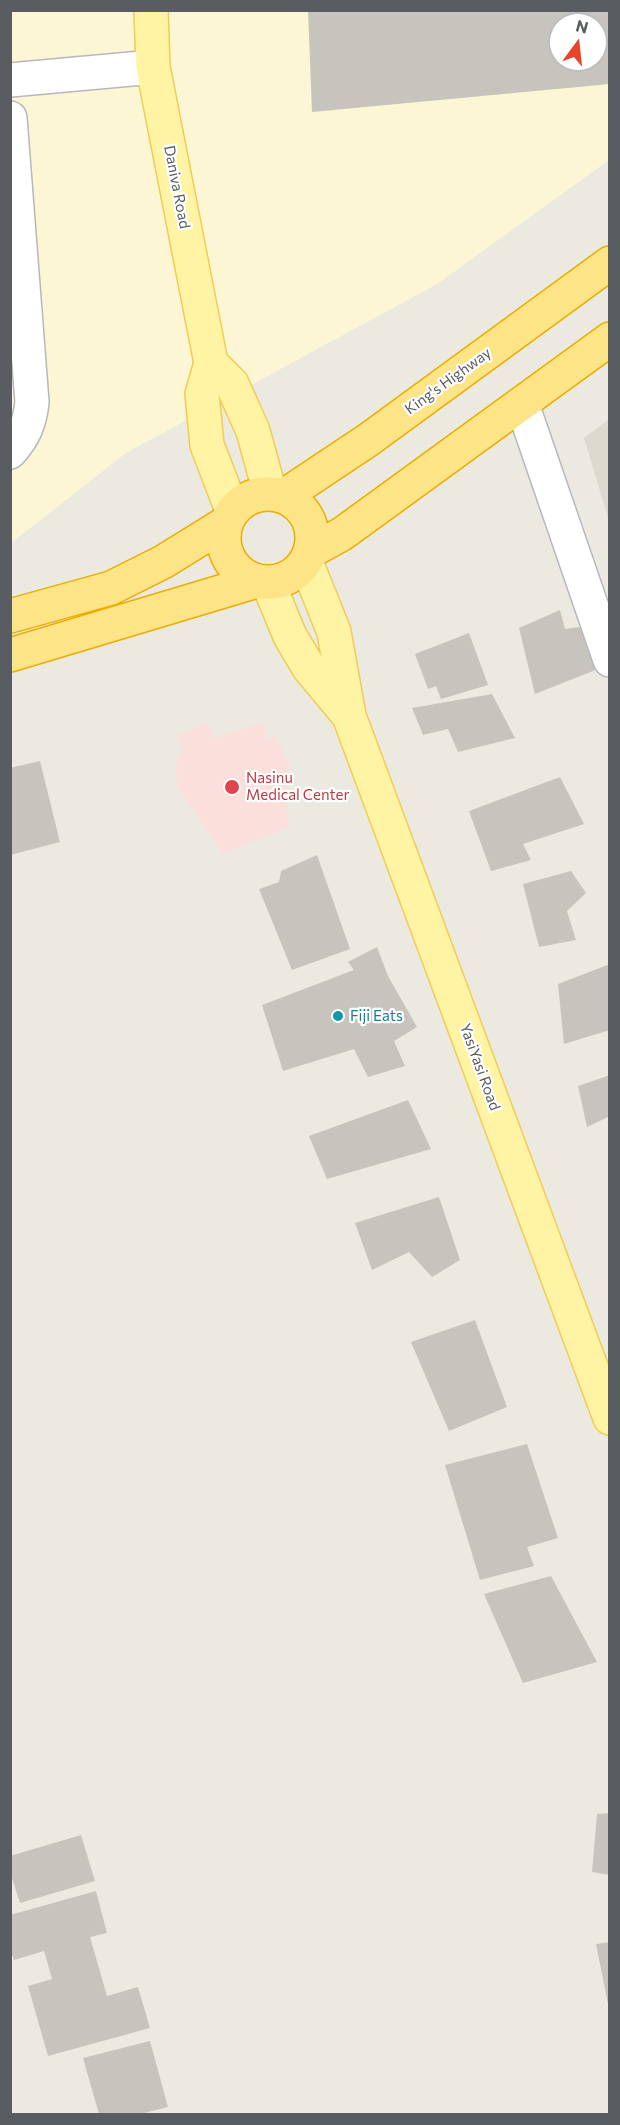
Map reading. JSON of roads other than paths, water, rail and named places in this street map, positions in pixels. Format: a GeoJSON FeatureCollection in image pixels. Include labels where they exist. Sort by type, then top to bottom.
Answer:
{"type":"FeatureCollection","features":[{"type":"Feature","properties":{"kind":"highway","name":"King's Highway"},"geometry":{"type":"LineString","coordinates":[[277,495],[368,440],[609,262]]}},
{"type":"Feature","properties":{"kind":"highway"},"geometry":{"type":"LineString","coordinates":[[10,655],[296,573],[308,556],[342,534],[609,339]]}},
{"type":"Feature","properties":{"kind":"highway"},"geometry":{"type":"LineString","coordinates":[[10,616],[111,588],[163,562],[229,516],[249,497],[277,495],[299,505],[309,518],[313,534],[308,556]]}},
{"type":"Feature","properties":{"kind":"highway"},"geometry":{"type":"LineString","coordinates":[[229,516],[223,541],[228,559],[240,573],[262,582]]}},
{"type":"Feature","properties":{"kind":"main road","name":"Daniva Road"},"geometry":{"type":"LineString","coordinates":[[150,10],[153,67],[211,363]]}},
{"type":"Feature","properties":{"kind":"main road"},"geometry":{"type":"LineString","coordinates":[[229,516],[207,445],[202,394],[211,363],[232,384],[253,431],[277,495]]}},
{"type":"Feature","properties":{"kind":"main road","name":"YasiYasi Road"},"geometry":{"type":"LineString","coordinates":[[308,556],[334,632],[349,716],[609,1418]]}},
{"type":"Feature","properties":{"kind":"main road","name":"YasiYasi Road"},"geometry":{"type":"LineString","coordinates":[[262,582],[309,668],[349,716]]}},
{"type":"Feature","properties":{"kind":"street"},"geometry":{"type":"LineString","coordinates":[[10,80],[153,67]]}},
{"type":"Feature","properties":{"kind":"street"},"geometry":{"type":"LineString","coordinates":[[10,118],[32,402],[30,421],[22,438],[10,452]]}},
{"type":"Feature","properties":{"kind":"street"},"geometry":{"type":"LineString","coordinates":[[522,404],[609,660]]}},
{"type":"Feature","properties":{"kind":"place","name":"Nasinu Medical Center"},"geometry":{"type":"Point","coordinates":[232,787]}},
{"type":"Feature","properties":{"kind":"place","name":"Fiji Eats"},"geometry":{"type":"Point","coordinates":[338,1016]}}]}
